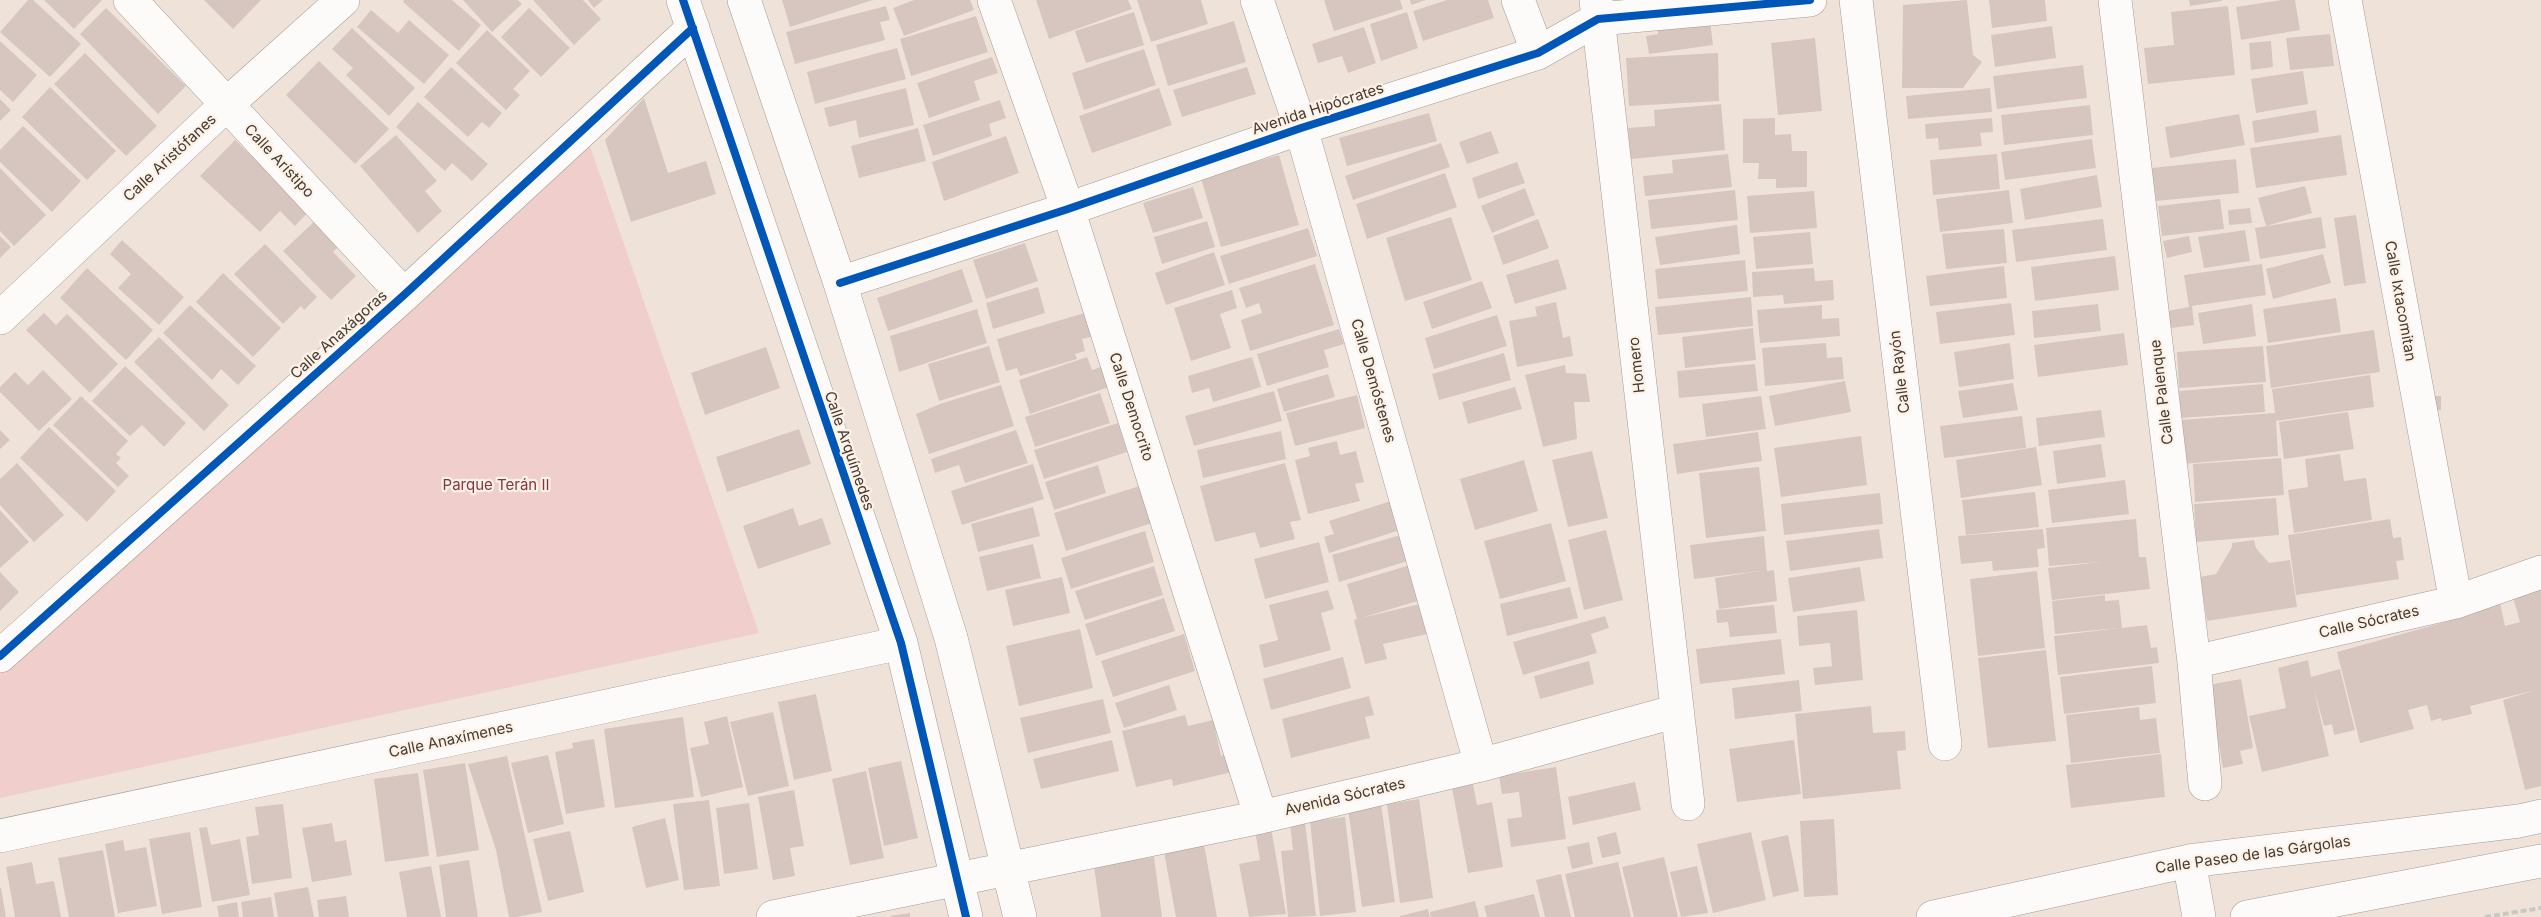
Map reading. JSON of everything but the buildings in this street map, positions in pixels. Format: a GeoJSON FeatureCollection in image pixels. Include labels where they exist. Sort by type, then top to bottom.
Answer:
{"type":"FeatureCollection","features":[{"type":"Feature","properties":{"kind":"street","name":"Calle Arístipo"},"geometry":{"type":"LineString","coordinates":[[130,0],[404,295]]}},
{"type":"Feature","properties":{"kind":"street","name":"Calle Aristófanes"},"geometry":{"type":"LineString","coordinates":[[0,318],[226,105],[343,0]]}},
{"type":"Feature","properties":{"kind":"street"},"geometry":{"type":"LineString","coordinates":[[744,0],[840,283],[951,638],[1020,917]]}},
{"type":"Feature","properties":{"kind":"street","name":"Calle Democrito"},"geometry":{"type":"LineString","coordinates":[[994,0],[1068,209],[1261,817]]}},
{"type":"Feature","properties":{"kind":"street","name":"Calle Demóstenes"},"geometry":{"type":"LineString","coordinates":[[1257,0],[1301,128],[1481,765]]}},
{"type":"Feature","properties":{"kind":"street"},"geometry":{"type":"LineString","coordinates":[[1518,0],[1538,53]]}},
{"type":"Feature","properties":{"kind":"street","name":"Avenida Hipócrates"},"geometry":{"type":"LineString","coordinates":[[840,283],[1068,209],[1301,128],[1538,53],[1597,9],[1810,0]]}},
{"type":"Feature","properties":{"kind":"street","name":"Calle Rayón"},"geometry":{"type":"LineString","coordinates":[[1856,0],[1945,744]]}},
{"type":"Feature","properties":{"kind":"street","name":"Calle Palenque"},"geometry":{"type":"LineString","coordinates":[[2115,0],[2194,662],[2205,784]]}},
{"type":"Feature","properties":{"kind":"street","name":"Calle Ixtacomitan"},"geometry":{"type":"LineString","coordinates":[[2345,0],[2456,602]]}},
{"type":"Feature","properties":{"kind":"street","name":"Homero"},"geometry":{"type":"LineString","coordinates":[[1597,9],[1688,804]]}},
{"type":"Feature","properties":{"kind":"street","name":"Calle Anaxágoras"},"geometry":{"type":"LineString","coordinates":[[0,656],[404,295],[688,14]]}},
{"type":"Feature","properties":{"kind":"street","name":"Calle Arquímedes"},"geometry":{"type":"LineString","coordinates":[[688,14],[901,643],[966,917]]}},
{"type":"Feature","properties":{"kind":"street","name":"Calle Sócrates"},"geometry":{"type":"LineString","coordinates":[[2194,662],[2456,602],[2541,572]]}},
{"type":"Feature","properties":{"kind":"street","name":"Calle Anaxímenes"},"geometry":{"type":"LineString","coordinates":[[0,836],[901,643]]}},
{"type":"Feature","properties":{"kind":"street","name":"Avenida Sócrates"},"geometry":{"type":"LineString","coordinates":[[773,917],[1261,817],[1481,765],[1677,711]]}},
{"type":"Feature","properties":{"kind":"street","name":"Calle Paseo de las Gárgolas"},"geometry":{"type":"LineString","coordinates":[[1950,915],[2189,861],[2519,821],[2541,816]]}},
{"type":"Feature","properties":{"kind":"street"},"geometry":{"type":"LineString","coordinates":[[2189,861],[2199,917]]}},
{"type":"Feature","properties":{"kind":"street"},"geometry":{"type":"LineString","coordinates":[[2247,917],[2541,861]]}},
{"type":"Feature","properties":{"kind":"path"},"geometry":{"type":"LineString","coordinates":[[2485,917],[2541,908]]}},
{"type":"Feature","properties":{"kind":"green space","name":"Parque Terán II"},"geometry":{"type":"Polygon","coordinates":[[[584,129],[759,633],[0,798],[0,672],[584,129]]]}},
{"type":"Feature","properties":{"kind":"cycle path"},"geometry":{"type":"LineString","coordinates":[[683,0],[901,643],[966,917]]}},
{"type":"Feature","properties":{"kind":"cycle path"},"geometry":{"type":"LineString","coordinates":[[840,283],[1068,209],[1301,128],[1538,53],[1598,19],[1810,0]]}},
{"type":"Feature","properties":{"kind":"cycle path"},"geometry":{"type":"LineString","coordinates":[[0,656],[404,295],[693,28]]}}]}
